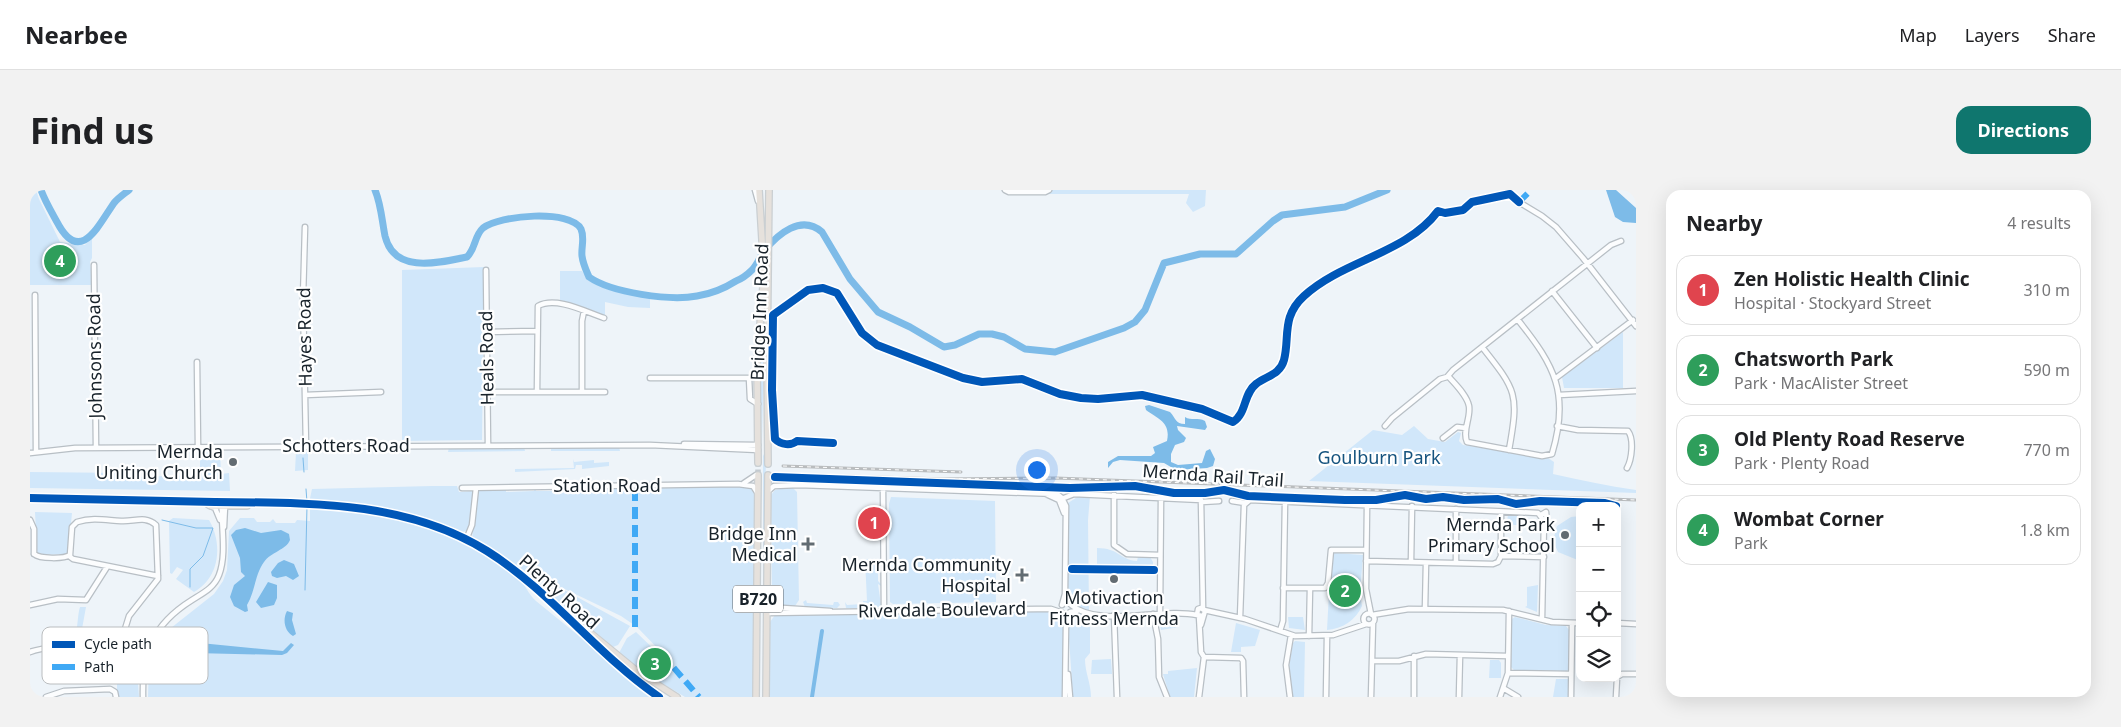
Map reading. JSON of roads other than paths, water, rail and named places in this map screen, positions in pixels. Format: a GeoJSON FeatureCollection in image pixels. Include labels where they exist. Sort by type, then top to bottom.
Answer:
{"type":"FeatureCollection","features":[{"type":"Feature","properties":{"kind":"main road","name":"Bridge Inn Road"},"geometry":{"type":"LineString","coordinates":[[758,463],[758,364],[763,294],[763,238],[759,190]]}},
{"type":"Feature","properties":{"kind":"main road","name":"Bridge Inn Road"},"geometry":{"type":"LineString","coordinates":[[768,464],[766,364],[769,190]]}},
{"type":"Feature","properties":{"kind":"main road","name":"Schotters Road"},"geometry":{"type":"LineString","coordinates":[[758,447],[769,448]]}},
{"type":"Feature","properties":{"kind":"main road","name":"B720"},"geometry":{"type":"LineString","coordinates":[[756,697],[758,610],[757,475]]}},
{"type":"Feature","properties":{"kind":"main road","name":"B720"},"geometry":{"type":"LineString","coordinates":[[766,697],[768,475]]}},
{"type":"Feature","properties":{"kind":"main road","name":"Plenty Road"},"geometry":{"type":"LineString","coordinates":[[30,498],[223,504],[304,504],[392,513],[428,523],[466,540],[515,570],[638,672],[677,697]]}},
{"type":"Feature","properties":{"kind":"main road","name":"Plenty Road"},"geometry":{"type":"LineString","coordinates":[[141,501],[208,505],[223,504]]}},
{"type":"Feature","properties":{"kind":"main road","name":"Plenty Road"},"geometry":{"type":"LineString","coordinates":[[546,597],[604,654],[659,697]]}},
{"type":"Feature","properties":{"kind":"main road","name":"Riverdale Boulevard"},"geometry":{"type":"LineString","coordinates":[[758,610],[767,610]]}},
{"type":"Feature","properties":{"kind":"street"},"geometry":{"type":"LineString","coordinates":[[755,190],[762,224]]}},
{"type":"Feature","properties":{"kind":"street"},"geometry":{"type":"LineString","coordinates":[[1005,190],[1045,192],[1049,190]]}},
{"type":"Feature","properties":{"kind":"street"},"geometry":{"type":"LineString","coordinates":[[1508,190],[1514,199],[1549,221],[1588,264],[1636,326]]}},
{"type":"Feature","properties":{"kind":"street","name":"Hayes Road"},"geometry":{"type":"LineString","coordinates":[[305,227],[303,298],[306,446]]}},
{"type":"Feature","properties":{"kind":"street"},"geometry":{"type":"LineString","coordinates":[[1386,426],[1392,418],[1448,376],[1482,346],[1518,320],[1611,245],[1621,241]]}},
{"type":"Feature","properties":{"kind":"street","name":"Johnsons Road"},"geometry":{"type":"LineString","coordinates":[[94,265],[96,448]]}},
{"type":"Feature","properties":{"kind":"street","name":"Heals Road"},"geometry":{"type":"LineString","coordinates":[[486,270],[488,446]]}},
{"type":"Feature","properties":{"kind":"street"},"geometry":{"type":"LineString","coordinates":[[1552,291],[1597,348]]}},
{"type":"Feature","properties":{"kind":"street"},"geometry":{"type":"LineString","coordinates":[[35,296],[36,452]]}},
{"type":"Feature","properties":{"kind":"street"},"geometry":{"type":"LineString","coordinates":[[537,392],[537,309],[541,304],[561,304],[604,318]]}},
{"type":"Feature","properties":{"kind":"street"},"geometry":{"type":"LineString","coordinates":[[582,392],[582,321],[584,311]]}},
{"type":"Feature","properties":{"kind":"street"},"geometry":{"type":"LineString","coordinates":[[1448,376],[1468,401],[1469,412],[1466,440],[1472,444],[1550,455],[1557,426],[1559,395],[1556,378],[1547,357],[1518,320]]}},
{"type":"Feature","properties":{"kind":"street"},"geometry":{"type":"LineString","coordinates":[[1556,378],[1633,320]]}},
{"type":"Feature","properties":{"kind":"street"},"geometry":{"type":"LineString","coordinates":[[487,332],[537,331]]}},
{"type":"Feature","properties":{"kind":"street"},"geometry":{"type":"LineString","coordinates":[[1482,346],[1508,380],[1512,389],[1515,405],[1508,450]]}},
{"type":"Feature","properties":{"kind":"street"},"geometry":{"type":"LineString","coordinates":[[197,362],[198,447]]}},
{"type":"Feature","properties":{"kind":"street"},"geometry":{"type":"LineString","coordinates":[[650,378],[749,378],[750,399],[758,404]]}},
{"type":"Feature","properties":{"kind":"street"},"geometry":{"type":"LineString","coordinates":[[305,396],[381,392]]}},
{"type":"Feature","properties":{"kind":"street"},"geometry":{"type":"LineString","coordinates":[[487,392],[605,392]]}},
{"type":"Feature","properties":{"kind":"street"},"geometry":{"type":"LineString","coordinates":[[1559,395],[1584,392],[1636,392],[1636,396],[1626,393]]}},
{"type":"Feature","properties":{"kind":"street"},"geometry":{"type":"LineString","coordinates":[[1557,426],[1578,430],[1629,432],[1631,459],[1627,468]]}},
{"type":"Feature","properties":{"kind":"street"},"geometry":{"type":"LineString","coordinates":[[1443,438],[1457,427],[1466,428]]}},
{"type":"Feature","properties":{"kind":"street","name":"Schotters Road"},"geometry":{"type":"LineString","coordinates":[[30,453],[96,448],[306,446],[663,445],[758,447]]}},
{"type":"Feature","properties":{"kind":"street","name":"Station Road"},"geometry":{"type":"LineString","coordinates":[[738,484],[752,480],[757,475]]}},
{"type":"Feature","properties":{"kind":"street"},"geometry":{"type":"LineString","coordinates":[[768,475],[773,483],[784,485],[1055,493],[1062,500],[1064,515],[1065,594],[1062,605],[1066,624],[1070,697]]}},
{"type":"Feature","properties":{"kind":"street","name":"Station Road"},"geometry":{"type":"LineString","coordinates":[[462,488],[738,484],[754,486],[758,495]]}},
{"type":"Feature","properties":{"kind":"street"},"geometry":{"type":"LineString","coordinates":[[768,491],[771,487],[784,485]]}},
{"type":"Feature","properties":{"kind":"street"},"geometry":{"type":"LineString","coordinates":[[466,540],[471,527],[476,488]]}},
{"type":"Feature","properties":{"kind":"street"},"geometry":{"type":"LineString","coordinates":[[883,488],[884,610]]}},
{"type":"Feature","properties":{"kind":"street"},"geometry":{"type":"LineString","coordinates":[[1062,500],[1077,494],[1151,499],[1194,498],[1202,502],[1219,501]]}},
{"type":"Feature","properties":{"kind":"street"},"geometry":{"type":"LineString","coordinates":[[1114,495],[1114,545],[1127,554],[1160,555]]}},
{"type":"Feature","properties":{"kind":"street"},"geometry":{"type":"LineString","coordinates":[[1160,612],[1161,498]]}},
{"type":"Feature","properties":{"kind":"street"},"geometry":{"type":"LineString","coordinates":[[1232,501],[1245,503],[1250,500],[1358,504],[1367,507],[1378,505],[1412,506],[1449,508],[1456,511],[1465,509],[1543,513],[1547,515],[1544,620]]}},
{"type":"Feature","properties":{"kind":"street"},"geometry":{"type":"LineString","coordinates":[[1199,697],[1204,657],[1201,652],[1200,612],[1202,502]]}},
{"type":"Feature","properties":{"kind":"street"},"geometry":{"type":"LineString","coordinates":[[1280,631],[1283,623],[1285,502]]}},
{"type":"Feature","properties":{"kind":"street"},"geometry":{"type":"LineString","coordinates":[[1240,618],[1245,503]]}},
{"type":"Feature","properties":{"kind":"street"},"geometry":{"type":"LineString","coordinates":[[221,524],[223,504]]}},
{"type":"Feature","properties":{"kind":"street"},"geometry":{"type":"LineString","coordinates":[[163,627],[186,604],[207,591],[216,580],[221,568],[223,504]]}},
{"type":"Feature","properties":{"kind":"street"},"geometry":{"type":"LineString","coordinates":[[208,505],[215,508],[223,532]]}},
{"type":"Feature","properties":{"kind":"street"},"geometry":{"type":"LineString","coordinates":[[1411,562],[1412,506]]}},
{"type":"Feature","properties":{"kind":"street"},"geometry":{"type":"LineString","coordinates":[[1367,507],[1367,601],[1364,616],[1372,637]]}},
{"type":"Feature","properties":{"kind":"street"},"geometry":{"type":"LineString","coordinates":[[1456,511],[1456,563]]}},
{"type":"Feature","properties":{"kind":"street"},"geometry":{"type":"LineString","coordinates":[[1366,561],[1417,562],[1426,564],[1437,562],[1495,563],[1500,561],[1501,512]]}},
{"type":"Feature","properties":{"kind":"street"},"geometry":{"type":"LineString","coordinates":[[1543,513],[1544,620]]}},
{"type":"Feature","properties":{"kind":"street"},"geometry":{"type":"LineString","coordinates":[[70,555],[72,527],[76,522],[94,518],[124,521],[148,520],[157,526],[158,576],[155,585],[129,616],[125,627]]}},
{"type":"Feature","properties":{"kind":"street"},"geometry":{"type":"LineString","coordinates":[[30,520],[34,529],[35,555]]}},
{"type":"Feature","properties":{"kind":"street"},"geometry":{"type":"LineString","coordinates":[[1284,588],[1324,588],[1327,586],[1331,550],[1366,550]]}},
{"type":"Feature","properties":{"kind":"street"},"geometry":{"type":"LineString","coordinates":[[30,558],[35,555],[70,555],[75,559],[107,567],[158,576]]}},
{"type":"Feature","properties":{"kind":"street"},"geometry":{"type":"LineString","coordinates":[[1500,556],[1544,557]]}},
{"type":"Feature","properties":{"kind":"street"},"geometry":{"type":"LineString","coordinates":[[1425,609],[1426,564]]}},
{"type":"Feature","properties":{"kind":"street"},"geometry":{"type":"LineString","coordinates":[[30,604],[58,599],[86,600],[107,567]]}},
{"type":"Feature","properties":{"kind":"street"},"geometry":{"type":"LineString","coordinates":[[1309,636],[1310,588]]}},
{"type":"Feature","properties":{"kind":"street"},"geometry":{"type":"LineString","coordinates":[[1065,594],[1070,604],[1078,611]]}},
{"type":"Feature","properties":{"kind":"street"},"geometry":{"type":"LineString","coordinates":[[1367,601],[1374,622],[1371,697]]}},
{"type":"Feature","properties":{"kind":"street"},"geometry":{"type":"LineString","coordinates":[[1066,624],[1070,612],[1070,604]]}},
{"type":"Feature","properties":{"kind":"street","name":"Riverdale Boulevard"},"geometry":{"type":"LineString","coordinates":[[1052,609],[1070,604]]}},
{"type":"Feature","properties":{"kind":"street","name":"Riverdale Boulevard"},"geometry":{"type":"LineString","coordinates":[[767,610],[1052,609],[1063,613]]}},
{"type":"Feature","properties":{"kind":"street"},"geometry":{"type":"LineString","coordinates":[[1351,628],[1364,616],[1385,614],[1403,609],[1509,610],[1544,620],[1576,622]]}},
{"type":"Feature","properties":{"kind":"street"},"geometry":{"type":"LineString","coordinates":[[1500,697],[1508,673],[1509,610]]}},
{"type":"Feature","properties":{"kind":"street"},"geometry":{"type":"LineString","coordinates":[[1063,613],[1078,611],[1090,614],[1114,615],[1153,614],[1160,612],[1215,613],[1240,618],[1291,635],[1309,636],[1327,636],[1374,622],[1385,614]]}},
{"type":"Feature","properties":{"kind":"street"},"geometry":{"type":"LineString","coordinates":[[1153,614],[1158,637],[1159,677],[1167,697]]}},
{"type":"Feature","properties":{"kind":"street"},"geometry":{"type":"LineString","coordinates":[[1114,615],[1117,697]]}},
{"type":"Feature","properties":{"kind":"street"},"geometry":{"type":"LineString","coordinates":[[1571,697],[1572,622]]}},
{"type":"Feature","properties":{"kind":"street"},"geometry":{"type":"LineString","coordinates":[[1621,623],[1636,624]]}},
{"type":"Feature","properties":{"kind":"street"},"geometry":{"type":"LineString","coordinates":[[1290,697],[1286,665],[1291,635]]}},
{"type":"Feature","properties":{"kind":"street"},"geometry":{"type":"LineString","coordinates":[[1326,697],[1327,636]]}},
{"type":"Feature","properties":{"kind":"street"},"geometry":{"type":"LineString","coordinates":[[1372,661],[1460,655],[1508,656]]}},
{"type":"Feature","properties":{"kind":"street"},"geometry":{"type":"LineString","coordinates":[[1459,697],[1460,655]]}},
{"type":"Feature","properties":{"kind":"street"},"geometry":{"type":"LineString","coordinates":[[1204,657],[1241,658],[1244,661],[1244,697]]}},
{"type":"Feature","properties":{"kind":"street"},"geometry":{"type":"LineString","coordinates":[[1412,657],[1415,673],[1414,697]]}},
{"type":"Feature","properties":{"kind":"street"},"geometry":{"type":"LineString","coordinates":[[1065,697],[1067,665]]}},
{"type":"Feature","properties":{"kind":"street"},"geometry":{"type":"LineString","coordinates":[[1508,673],[1571,674]]}},
{"type":"Feature","properties":{"kind":"street"},"geometry":{"type":"LineString","coordinates":[[1621,675],[1636,674]]}},
{"type":"Feature","properties":{"kind":"street"},"geometry":{"type":"LineString","coordinates":[[1616,697],[1617,682]]}},
{"type":"Feature","properties":{"kind":"street"},"geometry":{"type":"LineString","coordinates":[[143,684],[143,697]]}},
{"type":"Feature","properties":{"kind":"street"},"geometry":{"type":"LineString","coordinates":[[1503,688],[1518,697]]}},
{"type":"Feature","properties":{"kind":"street"},"geometry":{"type":"LineString","coordinates":[[46,697],[64,691],[104,690],[112,692],[115,697]]}},
{"type":"Feature","properties":{"kind":"water"},"geometry":{"type":"Polygon","coordinates":[[[1606,190],[1616,190],[1636,208],[1636,223],[1623,222],[1615,217],[1606,190]]]}},
{"type":"Feature","properties":{"kind":"water"},"geometry":{"type":"Polygon","coordinates":[[[1149,405],[1170,412],[1177,422],[1182,424],[1185,424],[1185,417],[1205,421],[1207,427],[1205,430],[1177,426],[1178,430],[1186,438],[1184,442],[1175,445],[1171,454],[1171,462],[1178,465],[1202,463],[1206,451],[1210,449],[1215,459],[1213,466],[1176,470],[1164,463],[1120,460],[1113,462],[1108,468],[1108,462],[1118,456],[1151,456],[1155,453],[1153,447],[1167,441],[1168,435],[1165,425],[1146,410],[1145,406],[1149,405]]]}},
{"type":"Feature","properties":{"kind":"water"},"geometry":{"type":"Polygon","coordinates":[[[245,528],[261,533],[281,530],[289,534],[290,540],[264,562],[247,605],[248,611],[245,612],[234,606],[230,597],[234,585],[245,576],[241,572],[240,558],[231,535],[236,530],[245,528]]]}},
{"type":"Feature","properties":{"kind":"water"},"geometry":{"type":"Polygon","coordinates":[[[284,560],[294,564],[299,576],[293,580],[286,576],[277,578],[272,576],[271,572],[278,563],[284,560]]]}},
{"type":"Feature","properties":{"kind":"water"},"geometry":{"type":"Polygon","coordinates":[[[268,582],[277,585],[277,598],[274,605],[261,608],[256,602],[268,582]]]}},
{"type":"Feature","properties":{"kind":"water"},"geometry":{"type":"Polygon","coordinates":[[[287,611],[293,613],[292,620],[296,634],[293,636],[288,632],[285,625],[287,611]]]}},
{"type":"Feature","properties":{"kind":"water"},"geometry":{"type":"Polygon","coordinates":[[[291,643],[294,645],[287,653],[282,655],[208,653],[208,644],[283,651],[291,643]]]}},
{"type":"Feature","properties":{"kind":"waterway"},"geometry":{"type":"LineString","coordinates":[[41,190],[65,235],[73,241],[81,241],[88,238],[102,222],[114,203],[129,190]]}},
{"type":"Feature","properties":{"kind":"waterway"},"geometry":{"type":"LineString","coordinates":[[375,190],[385,236],[390,248],[407,261],[431,263],[467,257],[480,231],[491,223],[518,217],[550,216],[575,223],[581,229],[583,236],[582,259],[589,277],[599,283],[626,291],[657,296],[697,296],[727,286],[752,270],[764,251],[776,238],[790,228],[806,225],[822,232],[850,279],[878,312],[910,327],[944,347],[955,345],[979,334],[992,334],[1004,337],[1025,349],[1055,352],[1124,328],[1135,322],[1145,310],[1164,263],[1200,254],[1236,254],[1282,215],[1345,207],[1387,190]]}},
{"type":"Feature","properties":{"kind":"waterway"},"geometry":{"type":"LineString","coordinates":[[303,458],[304,472]]}},
{"type":"Feature","properties":{"kind":"waterway"},"geometry":{"type":"LineString","coordinates":[[306,489],[307,502]]}},
{"type":"Feature","properties":{"kind":"waterway"},"geometry":{"type":"LineString","coordinates":[[305,590],[307,506]]}},
{"type":"Feature","properties":{"kind":"waterway"},"geometry":{"type":"LineString","coordinates":[[162,520],[196,528],[213,528],[203,556],[190,569],[190,587]]}},
{"type":"Feature","properties":{"kind":"waterway"},"geometry":{"type":"LineString","coordinates":[[812,697],[822,631]]}},
{"type":"Feature","properties":{"kind":"tunnel"},"geometry":{"type":"LineString","coordinates":[[758,463],[758,475]]}},
{"type":"Feature","properties":{"kind":"railway"},"geometry":{"type":"LineString","coordinates":[[783,466],[961,472]]}},
{"type":"Feature","properties":{"kind":"railway"},"geometry":{"type":"LineString","coordinates":[[783,474],[943,479],[1056,478],[1636,500]]}},
{"type":"Feature","properties":{"kind":"place","name":"Wombat Corner"},"geometry":{"type":"Point","coordinates":[60,261]}},
{"type":"Feature","properties":{"kind":"place","name":"Mernda Uniting Church"},"geometry":{"type":"Point","coordinates":[233,462]}},
{"type":"Feature","properties":{"kind":"place","name":"Zen Holistic Health Clinic"},"geometry":{"type":"Point","coordinates":[874,523]}},
{"type":"Feature","properties":{"kind":"place","name":"Mernda Park Primary School"},"geometry":{"type":"Point","coordinates":[1565,535]}},
{"type":"Feature","properties":{"kind":"place","name":"Bridge Inn Medical"},"geometry":{"type":"Point","coordinates":[808,544]}},
{"type":"Feature","properties":{"kind":"place","name":"Mernda Community Hospital"},"geometry":{"type":"Point","coordinates":[1022,575]}},
{"type":"Feature","properties":{"kind":"place","name":"Motivaction Fitness Mernda"},"geometry":{"type":"Point","coordinates":[1114,579]}},
{"type":"Feature","properties":{"kind":"place","name":"Chatsworth Park"},"geometry":{"type":"Point","coordinates":[1345,591]}},
{"type":"Feature","properties":{"kind":"place","name":"Old Plenty Road Reserve"},"geometry":{"type":"Point","coordinates":[655,664]}},
{"type":"Feature","properties":{"kind":"park label","name":"Goulburn Park"},"geometry":{"type":"Point","coordinates":[1379,458]}}]}
